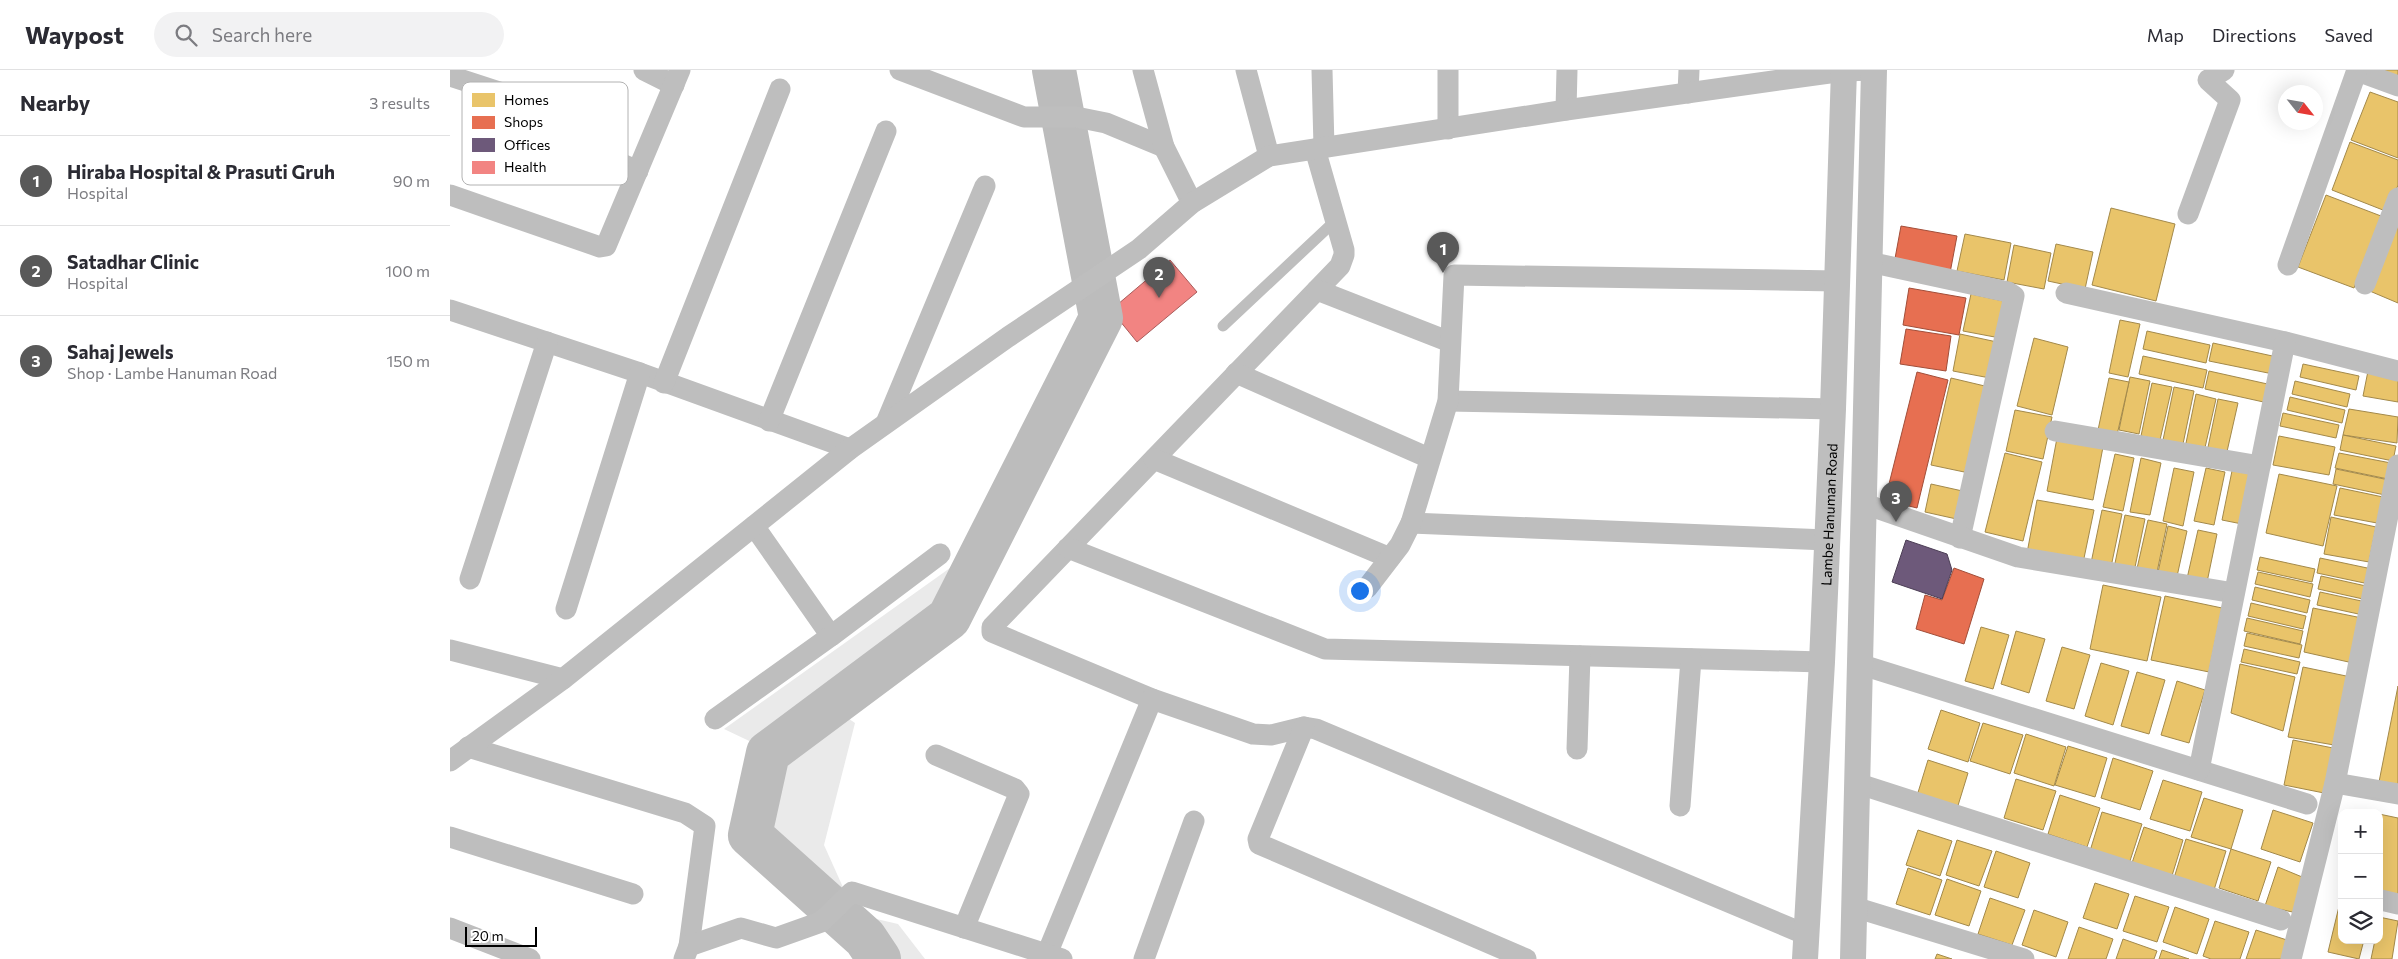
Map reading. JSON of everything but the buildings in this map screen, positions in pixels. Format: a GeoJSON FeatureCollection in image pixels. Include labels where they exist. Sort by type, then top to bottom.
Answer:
{"type":"FeatureCollection","features":[{"type":"Feature","properties":{"kind":"street"},"geometry":{"type":"LineString","coordinates":[[450,194],[604,247],[609,243],[677,77],[644,70]]}},
{"type":"Feature","properties":{"kind":"street"},"geometry":{"type":"LineString","coordinates":[[900,70],[1024,117],[1076,117],[1116,126],[1164,147]]}},
{"type":"Feature","properties":{"kind":"street"},"geometry":{"type":"LineString","coordinates":[[1143,70],[1164,147],[1192,203]]}},
{"type":"Feature","properties":{"kind":"street"},"geometry":{"type":"LineString","coordinates":[[1246,70],[1269,156]]}},
{"type":"Feature","properties":{"kind":"street"},"geometry":{"type":"LineString","coordinates":[[1322,70],[1320,148],[1335,221],[1344,250],[1343,260],[1317,290],[992,627],[992,632],[1152,699],[1253,734],[1271,735],[1304,727],[1316,729],[1806,947]]}},
{"type":"Feature","properties":{"kind":"street"},"geometry":{"type":"LineString","coordinates":[[1448,70],[1448,129]]}},
{"type":"Feature","properties":{"kind":"street"},"geometry":{"type":"LineString","coordinates":[[1566,110],[1567,70]]}},
{"type":"Feature","properties":{"kind":"street"},"geometry":{"type":"LineString","coordinates":[[1688,93],[1689,70]]}},
{"type":"Feature","properties":{"kind":"street"},"geometry":{"type":"LineString","coordinates":[[450,761],[563,679],[850,449],[1008,337],[1139,249],[1192,203],[1269,156],[1566,110],[1844,71],[1873,70],[1858,664],[1853,959]]}},
{"type":"Feature","properties":{"kind":"street"},"geometry":{"type":"LineString","coordinates":[[2288,265],[2357,70],[2398,86]]}},
{"type":"Feature","properties":{"kind":"street","name":"Lambe Hanuman Road"},"geometry":{"type":"LineString","coordinates":[[1806,947],[1834,409],[1844,71]]}},
{"type":"Feature","properties":{"kind":"street"},"geometry":{"type":"LineString","coordinates":[[2188,214],[2230,100],[2211,73]]}},
{"type":"Feature","properties":{"kind":"street"},"geometry":{"type":"LineString","coordinates":[[450,76],[469,82]]}},
{"type":"Feature","properties":{"kind":"street"},"geometry":{"type":"LineString","coordinates":[[664,382],[780,89]]}},
{"type":"Feature","properties":{"kind":"street"},"geometry":{"type":"LineString","coordinates":[[769,421],[886,131]]}},
{"type":"Feature","properties":{"kind":"street"},"geometry":{"type":"LineString","coordinates":[[628,167],[638,171]]}},
{"type":"Feature","properties":{"kind":"street"},"geometry":{"type":"LineString","coordinates":[[886,424],[985,186]]}},
{"type":"Feature","properties":{"kind":"street"},"geometry":{"type":"LineString","coordinates":[[2365,284],[2398,198]]}},
{"type":"Feature","properties":{"kind":"street"},"geometry":{"type":"LineString","coordinates":[[1869,262],[2008,292],[2014,296],[1960,538]]}},
{"type":"Feature","properties":{"kind":"street"},"geometry":{"type":"LineString","coordinates":[[1367,588],[1400,545],[1411,523],[1448,401],[1453,280],[1457,274],[1837,281]]}},
{"type":"Feature","properties":{"kind":"street"},"geometry":{"type":"LineString","coordinates":[[1317,290],[1450,342]]}},
{"type":"Feature","properties":{"kind":"street"},"geometry":{"type":"LineString","coordinates":[[2066,293],[2285,342],[2398,372]]}},
{"type":"Feature","properties":{"kind":"street"},"geometry":{"type":"LineString","coordinates":[[450,310],[664,382],[850,449]]}},
{"type":"Feature","properties":{"kind":"street"},"geometry":{"type":"LineString","coordinates":[[470,579],[547,342]]}},
{"type":"Feature","properties":{"kind":"street"},"geometry":{"type":"LineString","coordinates":[[2199,770],[2285,342]]}},
{"type":"Feature","properties":{"kind":"street"},"geometry":{"type":"LineString","coordinates":[[1236,373],[1430,458]]}},
{"type":"Feature","properties":{"kind":"street"},"geometry":{"type":"LineString","coordinates":[[566,609],[640,374]]}},
{"type":"Feature","properties":{"kind":"street"},"geometry":{"type":"LineString","coordinates":[[1448,401],[1834,409]]}},
{"type":"Feature","properties":{"kind":"street"},"geometry":{"type":"LineString","coordinates":[[2055,431],[2260,466]]}},
{"type":"Feature","properties":{"kind":"street"},"geometry":{"type":"LineString","coordinates":[[1154,459],[1390,558]]}},
{"type":"Feature","properties":{"kind":"street"},"geometry":{"type":"LineString","coordinates":[[2291,959],[2335,783],[2393,521],[2398,465]]}},
{"type":"Feature","properties":{"kind":"street"},"geometry":{"type":"LineString","coordinates":[[1862,504],[2018,557],[2234,593]]}},
{"type":"Feature","properties":{"kind":"street"},"geometry":{"type":"LineString","coordinates":[[1411,523],[1827,540]]}},
{"type":"Feature","properties":{"kind":"street"},"geometry":{"type":"LineString","coordinates":[[754,526],[831,636]]}},
{"type":"Feature","properties":{"kind":"street"},"geometry":{"type":"LineString","coordinates":[[1068,548],[1325,649],[1822,662]]}},
{"type":"Feature","properties":{"kind":"street"},"geometry":{"type":"LineString","coordinates":[[715,718],[831,636],[940,554]]}},
{"type":"Feature","properties":{"kind":"street"},"geometry":{"type":"LineString","coordinates":[[450,650],[563,679]]}},
{"type":"Feature","properties":{"kind":"street"},"geometry":{"type":"LineString","coordinates":[[1577,748],[1580,656]]}},
{"type":"Feature","properties":{"kind":"street"},"geometry":{"type":"LineString","coordinates":[[1680,806],[1691,659]]}},
{"type":"Feature","properties":{"kind":"street"},"geometry":{"type":"LineString","coordinates":[[1858,664],[2307,804]]}},
{"type":"Feature","properties":{"kind":"street"},"geometry":{"type":"LineString","coordinates":[[687,953],[741,928],[776,938],[821,922],[852,892],[1054,957],[1152,699]]}},
{"type":"Feature","properties":{"kind":"street"},"geometry":{"type":"LineString","coordinates":[[1304,727],[1258,839],[1259,844],[1526,959]]}},
{"type":"Feature","properties":{"kind":"street"},"geometry":{"type":"LineString","coordinates":[[468,747],[685,813],[706,826],[687,953]]}},
{"type":"Feature","properties":{"kind":"street"},"geometry":{"type":"LineString","coordinates":[[936,755],[1015,789],[1019,794],[964,928]]}},
{"type":"Feature","properties":{"kind":"street"},"geometry":{"type":"LineString","coordinates":[[1856,783],[2281,920]]}},
{"type":"Feature","properties":{"kind":"street"},"geometry":{"type":"LineString","coordinates":[[2335,783],[2398,794]]}},
{"type":"Feature","properties":{"kind":"street"},"geometry":{"type":"LineString","coordinates":[[1144,959],[1194,821]]}},
{"type":"Feature","properties":{"kind":"street"},"geometry":{"type":"LineString","coordinates":[[450,837],[633,894]]}},
{"type":"Feature","properties":{"kind":"street"},"geometry":{"type":"LineString","coordinates":[[1854,907],[2024,959]]}},
{"type":"Feature","properties":{"kind":"street"},"geometry":{"type":"LineString","coordinates":[[450,928],[530,959]]}},
{"type":"Feature","properties":{"kind":"lane"},"geometry":{"type":"LineString","coordinates":[[1223,326],[1335,221]]}},
{"type":"Feature","properties":{"kind":"shaded area"},"geometry":{"type":"Polygon","coordinates":[[[950,568],[961,591],[766,749],[724,729],[950,568]]]}},
{"type":"Feature","properties":{"kind":"shaded area"},"geometry":{"type":"Polygon","coordinates":[[[836,710],[855,723],[824,845],[855,914],[898,924],[925,959],[885,959],[860,933],[805,885],[766,821],[784,759],[836,710]]]}},
{"type":"Feature","properties":{"kind":"waterway"},"geometry":{"type":"LineString","coordinates":[[879,959],[865,938],[750,835],[768,753],[949,618],[1101,318],[1054,70]]}},
{"type":"Feature","properties":{"kind":"place","name":"Hiraba Hospital & Prasuti Gruh"},"geometry":{"type":"Point","coordinates":[1443,273]}},
{"type":"Feature","properties":{"kind":"place","name":"Satadhar Clinic"},"geometry":{"type":"Point","coordinates":[1159,298]}},
{"type":"Feature","properties":{"kind":"place","name":"Sahaj Jewels"},"geometry":{"type":"Point","coordinates":[1896,522]}}]}
